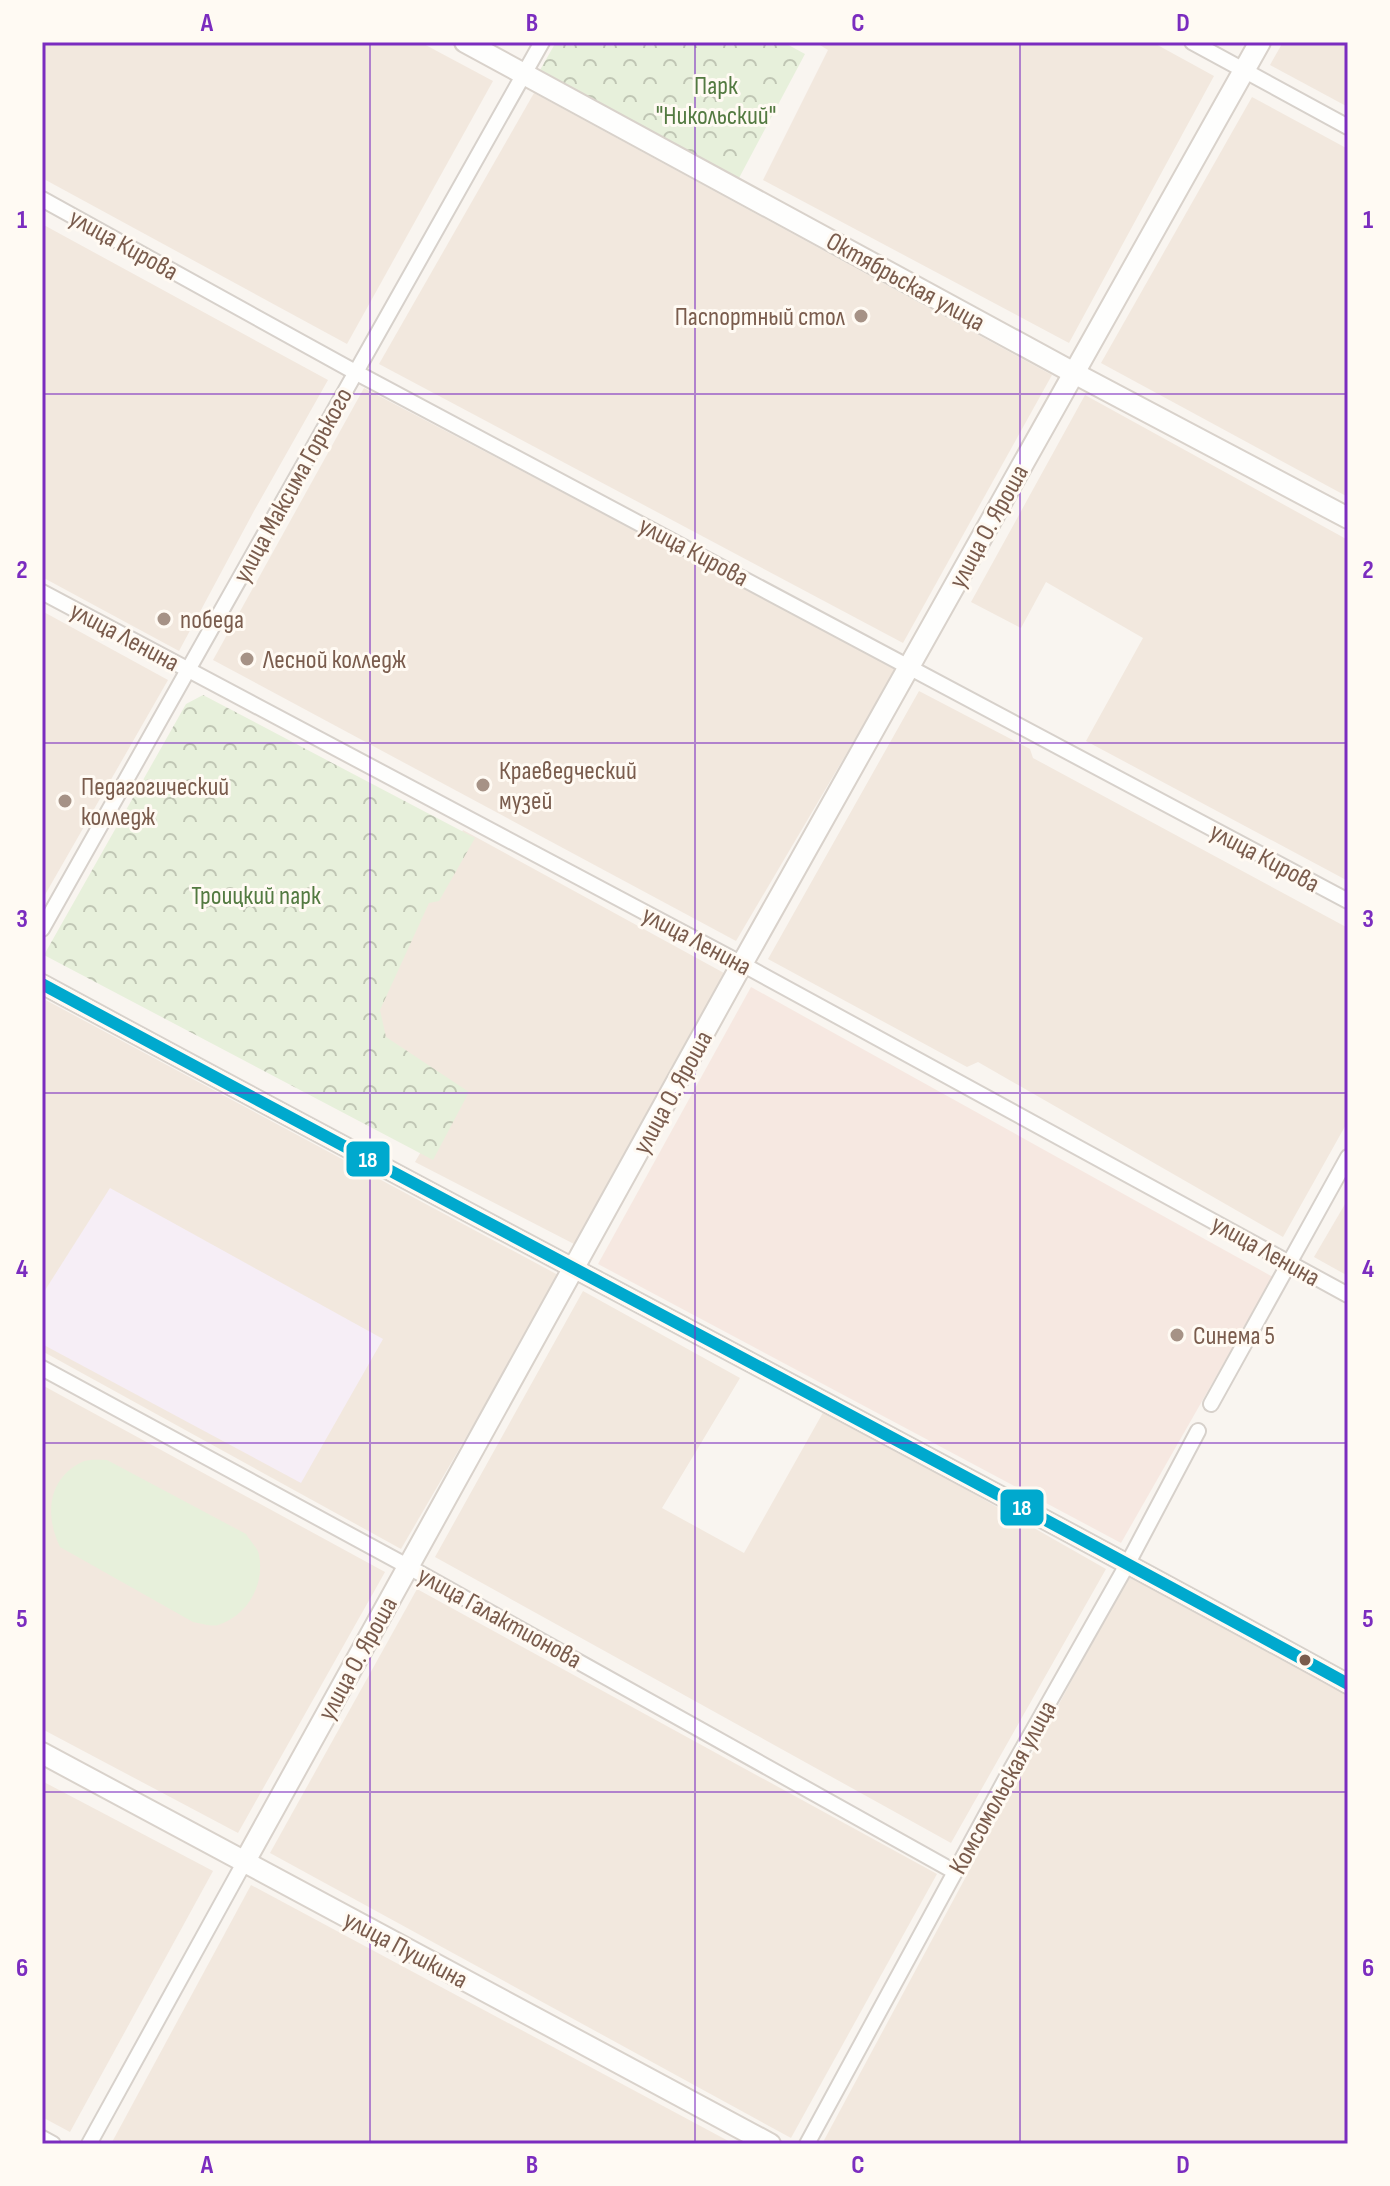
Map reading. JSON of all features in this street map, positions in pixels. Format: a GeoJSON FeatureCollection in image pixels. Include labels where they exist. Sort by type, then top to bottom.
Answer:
{"type":"FeatureCollection","features":[{"type":"Feature","properties":{"kind":"main road","name":"Октябрьская улица"},"geometry":{"type":"LineString","coordinates":[[465,42],[1348,518]]}},
{"type":"Feature","properties":{"kind":"main road","name":"улица О. Яроша"},"geometry":{"type":"LineString","coordinates":[[244,1863],[742,964],[1260,42]]}},
{"type":"Feature","properties":{"kind":"main road","name":"улица Пушкина"},"geometry":{"type":"LineString","coordinates":[[42,1753],[770,2144]]}},
{"type":"Feature","properties":{"kind":"street","name":"улица Максима Горького"},"geometry":{"type":"LineString","coordinates":[[42,929],[542,42]]}},
{"type":"Feature","properties":{"kind":"street"},"geometry":{"type":"LineString","coordinates":[[1192,42],[1348,127]]}},
{"type":"Feature","properties":{"kind":"street","name":"улица Кирова"},"geometry":{"type":"LineString","coordinates":[[42,199],[355,372],[1348,901]]}},
{"type":"Feature","properties":{"kind":"street","name":"улица Ленина"},"geometry":{"type":"LineString","coordinates":[[42,592],[742,964],[1348,1295]]}},
{"type":"Feature","properties":{"kind":"street"},"geometry":{"type":"LineString","coordinates":[[42,984],[765,1371],[859,1418],[1348,1684]]}},
{"type":"Feature","properties":{"kind":"street"},"geometry":{"type":"LineString","coordinates":[[1211,1404],[1348,1157]]}},
{"type":"Feature","properties":{"kind":"street","name":"улица Галактионова"},"geometry":{"type":"LineString","coordinates":[[42,1368],[407,1566],[955,1872]]}},
{"type":"Feature","properties":{"kind":"street","name":"Комсомольская улица"},"geometry":{"type":"LineString","coordinates":[[807,2144],[1198,1431]]}},
{"type":"Feature","properties":{"kind":"street","name":"улица О. Яроша"},"geometry":{"type":"LineString","coordinates":[[89,2144],[244,1863]]}},
{"type":"Feature","properties":{"kind":"street"},"geometry":{"type":"LineString","coordinates":[[42,2138],[53,2144]]}},
{"type":"Feature","properties":{"kind":"shaded area"},"geometry":{"type":"Polygon","coordinates":[[[42,42],[420,42],[493,81],[347,344],[42,178],[42,42]]]}},
{"type":"Feature","properties":{"kind":"shaded area"},"geometry":{"type":"Polygon","coordinates":[[[815,42],[1152,42],[1214,76],[1069,343],[763,180],[828,50],[815,42]]]}},
{"type":"Feature","properties":{"kind":"shaded area"},"geometry":{"type":"Polygon","coordinates":[[[1283,42],[1348,42],[1348,107],[1270,65],[1283,42]]]}},
{"type":"Feature","properties":{"kind":"shaded area"},"geometry":{"type":"Polygon","coordinates":[[[534,93],[1052,375],[903,643],[379,364],[534,93]]]}},
{"type":"Feature","properties":{"kind":"shaded area"},"geometry":{"type":"Polygon","coordinates":[[[1252,97],[1348,149],[1348,497],[1101,363],[1252,97]]]}},
{"type":"Feature","properties":{"kind":"shaded area"},"geometry":{"type":"Polygon","coordinates":[[[42,224],[328,380],[179,651],[42,577],[42,224]]]}},
{"type":"Feature","properties":{"kind":"shaded area"},"geometry":{"type":"Polygon","coordinates":[[[364,388],[897,668],[736,941],[213,660],[364,388]]]}},
{"type":"Feature","properties":{"kind":"shaded area"},"geometry":{"type":"Polygon","coordinates":[[[1085,395],[1348,540],[1348,881],[1086,741],[1143,638],[1046,582],[1021,628],[971,602],[1085,395]]]}},
{"type":"Feature","properties":{"kind":"shaded area"},"geometry":{"type":"Polygon","coordinates":[[[42,611],[168,680],[42,900],[42,611]]]}},
{"type":"Feature","properties":{"kind":"shaded area"},"geometry":{"type":"Polygon","coordinates":[[[919,691],[1030,749],[1033,758],[1348,928],[1348,1121],[1283,1237],[978,1062],[967,1067],[768,959],[919,691]]]}},
{"type":"Feature","properties":{"kind":"shaded area"},"geometry":{"type":"Polygon","coordinates":[[[463,830],[724,973],[576,1245],[415,1162],[454,1095],[382,1050],[370,1013],[463,830]]]}},
{"type":"Feature","properties":{"kind":"shaded area"},"geometry":{"type":"Polygon","coordinates":[[[751,987],[1273,1277],[1121,1543],[598,1264],[751,987]]]}},
{"type":"Feature","properties":{"kind":"shaded area"},"geometry":{"type":"Polygon","coordinates":[[[42,998],[560,1276],[401,1549],[42,1351],[42,998]]]}},
{"type":"Feature","properties":{"kind":"shaded area"},"geometry":{"type":"Polygon","coordinates":[[[110,1188],[383,1339],[301,1483],[42,1344],[42,1295],[110,1188]]]}},
{"type":"Feature","properties":{"kind":"shaded area"},"geometry":{"type":"Polygon","coordinates":[[[1348,1199],[1348,1276],[1314,1257],[1348,1199]]]}},
{"type":"Feature","properties":{"kind":"shaded area"},"geometry":{"type":"Polygon","coordinates":[[[583,1291],[740,1378],[662,1508],[744,1553],[825,1409],[1106,1569],[951,1843],[435,1557],[583,1291]]]}},
{"type":"Feature","properties":{"kind":"shaded area"},"geometry":{"type":"Polygon","coordinates":[[[42,1385],[385,1572],[238,1833],[42,1729],[42,1385]]]}},
{"type":"Feature","properties":{"kind":"shaded area"},"geometry":{"type":"Polygon","coordinates":[[[1130,1572],[1348,1694],[1348,2144],[822,2144],[1130,1572]]]}},
{"type":"Feature","properties":{"kind":"shaded area"},"geometry":{"type":"Polygon","coordinates":[[[417,1589],[937,1874],[791,2138],[270,1853],[417,1589]]]}},
{"type":"Feature","properties":{"kind":"shaded area"},"geometry":{"type":"Polygon","coordinates":[[[42,1781],[213,1871],[70,2132],[42,2117],[42,1781]]]}},
{"type":"Feature","properties":{"kind":"shaded area"},"geometry":{"type":"Polygon","coordinates":[[[251,1885],[734,2144],[111,2144],[251,1885]]]}},
{"type":"Feature","properties":{"kind":"green space","name":"Парк \"Никольский\""},"geometry":{"type":"Polygon","coordinates":[[[556,42],[783,42],[805,54],[739,178],[540,70],[556,42]]]}},
{"type":"Feature","properties":{"kind":"green space","name":"Троицкий парк"},"geometry":{"type":"Polygon","coordinates":[[[203,695],[475,838],[439,901],[429,903],[380,1010],[386,1037],[469,1092],[433,1160],[44,955],[186,704],[203,695]]]}},
{"type":"Feature","properties":{"kind":"green space"},"geometry":{"type":"Polygon","coordinates":[[[107,1460],[246,1534],[258,1552],[260,1566],[256,1588],[245,1607],[228,1621],[215,1625],[193,1622],[60,1547],[51,1511],[56,1488],[70,1469],[82,1462],[107,1460]]]}},
{"type":"Feature","properties":{"kind":"transit line","name":"18"},"geometry":{"type":"LineString","coordinates":[[42,984],[1348,1684]]}},
{"type":"Feature","properties":{"kind":"place","name":"Паспортный стол"},"geometry":{"type":"Point","coordinates":[861,316]}},
{"type":"Feature","properties":{"kind":"place","name":"победа"},"geometry":{"type":"Point","coordinates":[164,619]}},
{"type":"Feature","properties":{"kind":"place","name":"Лесной колледж"},"geometry":{"type":"Point","coordinates":[247,659]}},
{"type":"Feature","properties":{"kind":"place","name":"Краеведческий музей"},"geometry":{"type":"Point","coordinates":[483,785]}},
{"type":"Feature","properties":{"kind":"place","name":"Педагогический колледж"},"geometry":{"type":"Point","coordinates":[65,801]}},
{"type":"Feature","properties":{"kind":"place","name":"Синема 5"},"geometry":{"type":"Point","coordinates":[1177,1335]}}]}
